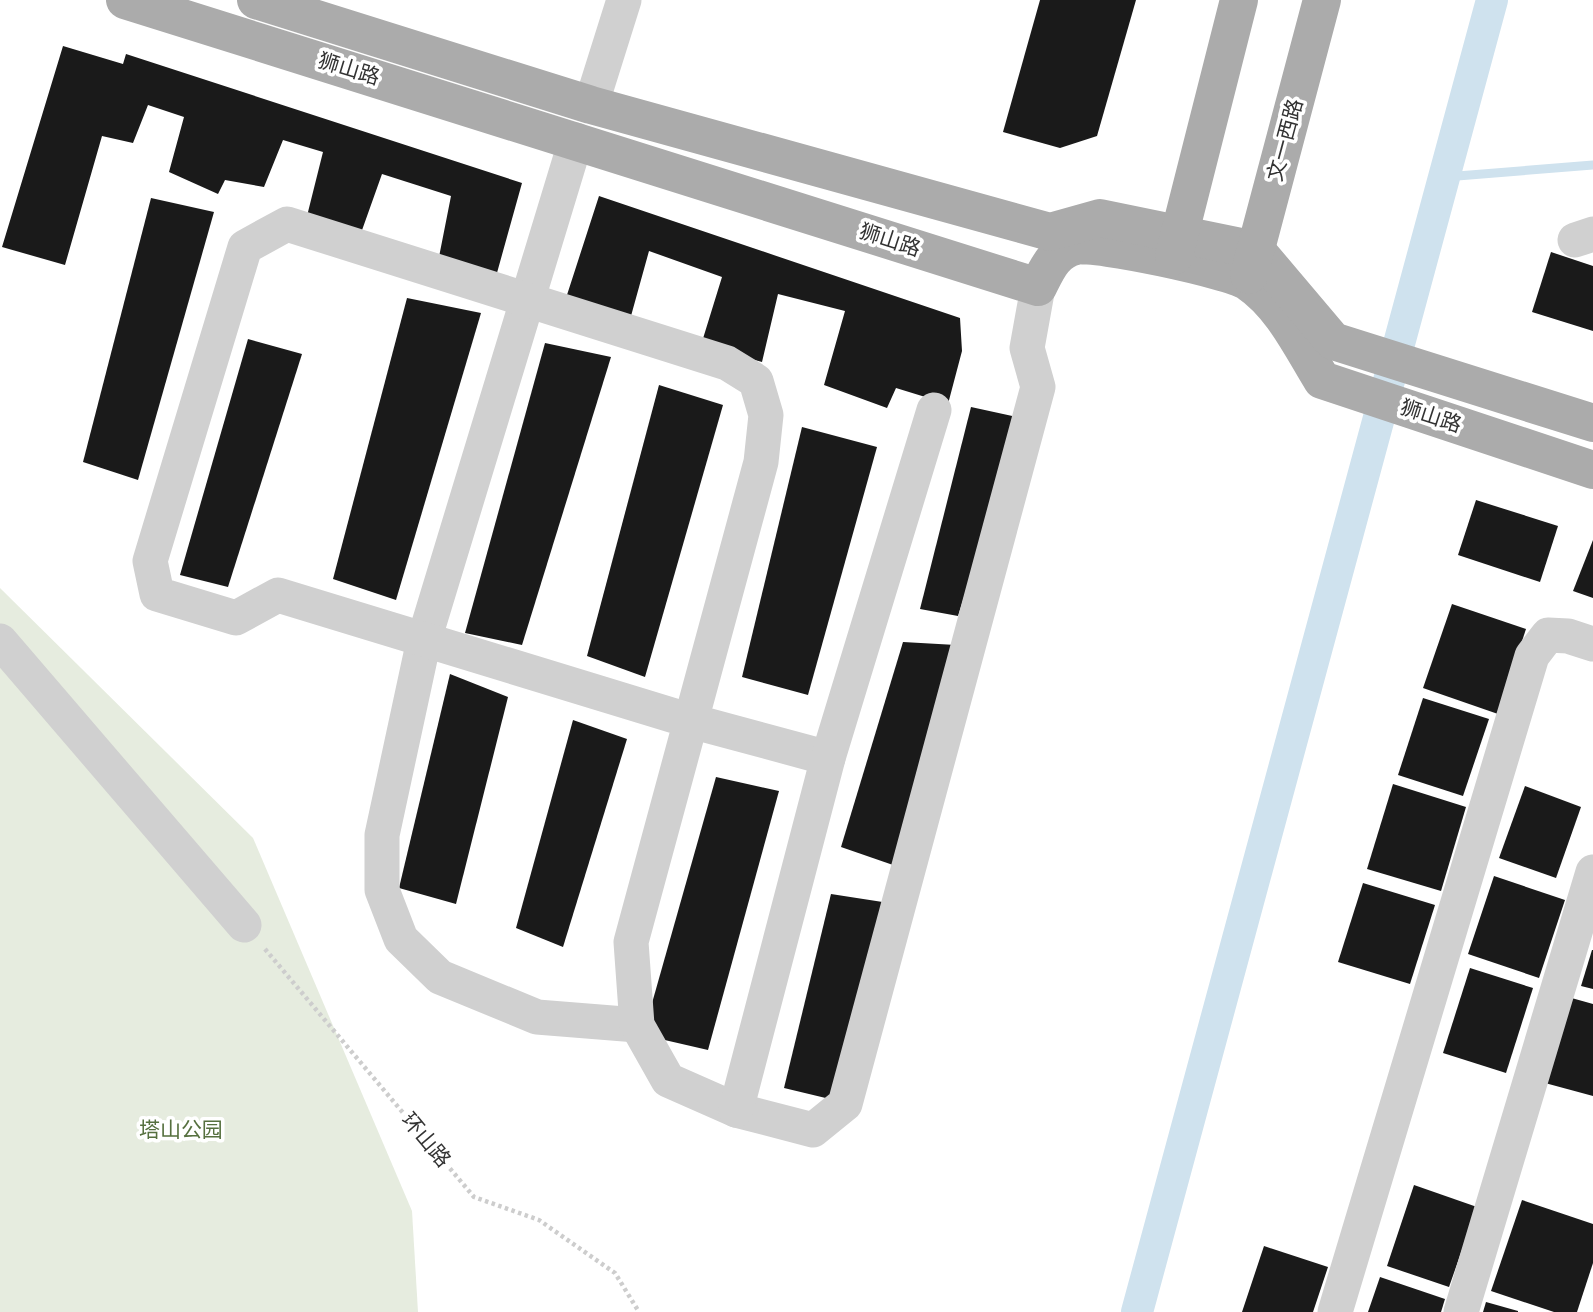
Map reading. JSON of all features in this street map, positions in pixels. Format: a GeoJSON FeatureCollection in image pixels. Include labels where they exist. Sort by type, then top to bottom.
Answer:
{"type":"FeatureCollection","features":[{"type":"Feature","properties":{"kind":"main road","name":"狮山路"},"geometry":{"type":"LineString","coordinates":[[125,0],[1038,287],[1052,259],[1077,245],[1176,245]]}},
{"type":"Feature","properties":{"kind":"main road","name":"狮山路"},"geometry":{"type":"LineString","coordinates":[[257,0],[590,105],[1050,232],[1100,218],[1176,245],[1252,266],[1333,341],[1593,423]]}},
{"type":"Feature","properties":{"kind":"main road"},"geometry":{"type":"LineString","coordinates":[[1176,245],[1239,0]]}},
{"type":"Feature","properties":{"kind":"main road","name":"文一西路"},"geometry":{"type":"LineString","coordinates":[[1252,266],[1322,0]]}},
{"type":"Feature","properties":{"kind":"main road","name":"狮山路"},"geometry":{"type":"LineString","coordinates":[[1252,266],[1322,380],[1593,470]]}},
{"type":"Feature","properties":{"kind":"lane"},"geometry":{"type":"LineString","coordinates":[[590,105],[624,0]]}},
{"type":"Feature","properties":{"kind":"lane"},"geometry":{"type":"LineString","coordinates":[[576,140],[424,640],[382,835],[382,890],[401,939],[440,977],[537,1017],[637,1025]]}},
{"type":"Feature","properties":{"kind":"lane"},"geometry":{"type":"LineString","coordinates":[[828,758],[691,721],[278,595],[236,618],[157,594],[150,561],[245,247],[287,224],[727,363],[756,382],[766,415],[761,462],[691,721],[631,942],[637,1025],[668,1080],[737,1110],[813,1130],[845,1104],[1038,387],[1027,348],[1038,287]]}},
{"type":"Feature","properties":{"kind":"lane"},"geometry":{"type":"LineString","coordinates":[[737,1110],[828,758],[934,410]]}},
{"type":"Feature","properties":{"kind":"lane"},"geometry":{"type":"LineString","coordinates":[[1335,1312],[1532,656],[1548,635],[1567,636],[1593,644]]}},
{"type":"Feature","properties":{"kind":"lane"},"geometry":{"type":"LineString","coordinates":[[0,641],[244,925]]}},
{"type":"Feature","properties":{"kind":"lane"},"geometry":{"type":"LineString","coordinates":[[1461,1312],[1593,872]]}},
{"type":"Feature","properties":{"kind":"path","name":"环山路"},"geometry":{"type":"LineString","coordinates":[[244,925],[474,1197],[539,1220],[615,1273],[639,1312]]}},
{"type":"Feature","properties":{"kind":"green space","name":"塔山公园"},"geometry":{"type":"Polygon","coordinates":[[[0,588],[253,838],[412,1211],[418,1312],[0,1312],[0,588]]]}},
{"type":"Feature","properties":{"kind":"building"},"geometry":{"type":"Polygon","coordinates":[[[1040,0],[1136,0],[1097,136],[1060,148],[1003,132],[1040,0]]]}},
{"type":"Feature","properties":{"kind":"building"},"geometry":{"type":"Polygon","coordinates":[[[63,46],[123,64],[126,54],[522,183],[495,280],[439,257],[451,196],[382,174],[361,233],[306,220],[323,152],[283,140],[264,187],[225,180],[218,194],[169,172],[184,117],[148,105],[133,143],[102,136],[65,265],[2,247],[63,46]]]}},
{"type":"Feature","properties":{"kind":"building"},"geometry":{"type":"Polygon","coordinates":[[[599,196],[960,318],[962,351],[948,404],[896,388],[887,408],[824,385],[845,311],[778,294],[762,362],[701,345],[722,277],[649,251],[631,316],[566,298],[599,196]]]}},
{"type":"Feature","properties":{"kind":"building"},"geometry":{"type":"Polygon","coordinates":[[[151,198],[214,212],[138,480],[83,462],[151,198]]]}},
{"type":"Feature","properties":{"kind":"building"},"geometry":{"type":"Polygon","coordinates":[[[1551,252],[1593,266],[1593,331],[1532,312],[1551,252]]]}},
{"type":"Feature","properties":{"kind":"building"},"geometry":{"type":"Polygon","coordinates":[[[407,298],[481,313],[396,600],[333,579],[407,298]]]}},
{"type":"Feature","properties":{"kind":"building"},"geometry":{"type":"Polygon","coordinates":[[[248,339],[302,354],[228,587],[180,575],[248,339]]]}},
{"type":"Feature","properties":{"kind":"building"},"geometry":{"type":"Polygon","coordinates":[[[545,343],[611,357],[522,645],[465,633],[545,343]]]}},
{"type":"Feature","properties":{"kind":"building"},"geometry":{"type":"Polygon","coordinates":[[[659,385],[723,405],[645,677],[587,656],[659,385]]]}},
{"type":"Feature","properties":{"kind":"building"},"geometry":{"type":"Polygon","coordinates":[[[971,407],[1021,418],[958,616],[920,609],[971,407]]]}},
{"type":"Feature","properties":{"kind":"building"},"geometry":{"type":"Polygon","coordinates":[[[802,427],[877,447],[808,695],[742,677],[802,427]]]}},
{"type":"Feature","properties":{"kind":"building"},"geometry":{"type":"Polygon","coordinates":[[[1476,500],[1558,526],[1540,582],[1458,555],[1476,500]]]}},
{"type":"Feature","properties":{"kind":"building"},"geometry":{"type":"Polygon","coordinates":[[[1593,540],[1593,598],[1573,591],[1593,540]]]}},
{"type":"Feature","properties":{"kind":"building"},"geometry":{"type":"Polygon","coordinates":[[[1452,604],[1526,629],[1498,714],[1423,688],[1452,604]]]}},
{"type":"Feature","properties":{"kind":"building"},"geometry":{"type":"Polygon","coordinates":[[[903,642],[956,645],[893,865],[841,847],[903,642]]]}},
{"type":"Feature","properties":{"kind":"building"},"geometry":{"type":"Polygon","coordinates":[[[450,674],[508,697],[456,904],[399,888],[450,674]]]}},
{"type":"Feature","properties":{"kind":"building"},"geometry":{"type":"Polygon","coordinates":[[[1423,698],[1489,719],[1463,796],[1398,775],[1423,698]]]}},
{"type":"Feature","properties":{"kind":"building"},"geometry":{"type":"Polygon","coordinates":[[[573,720],[627,739],[563,947],[516,928],[573,720]]]}},
{"type":"Feature","properties":{"kind":"building"},"geometry":{"type":"Polygon","coordinates":[[[716,777],[779,791],[708,1050],[643,1035],[716,777]]]}},
{"type":"Feature","properties":{"kind":"building"},"geometry":{"type":"Polygon","coordinates":[[[1393,784],[1466,807],[1441,891],[1367,869],[1393,784]]]}},
{"type":"Feature","properties":{"kind":"building"},"geometry":{"type":"Polygon","coordinates":[[[1525,786],[1581,807],[1556,878],[1499,858],[1525,786]]]}},
{"type":"Feature","properties":{"kind":"building"},"geometry":{"type":"Polygon","coordinates":[[[1494,876],[1565,900],[1539,978],[1468,954],[1494,876]]]}},
{"type":"Feature","properties":{"kind":"building"},"geometry":{"type":"Polygon","coordinates":[[[1363,883],[1435,905],[1410,984],[1338,962],[1363,883]]]}},
{"type":"Feature","properties":{"kind":"building"},"geometry":{"type":"Polygon","coordinates":[[[831,894],[889,903],[834,1100],[784,1088],[831,894]]]}},
{"type":"Feature","properties":{"kind":"building"},"geometry":{"type":"Polygon","coordinates":[[[1593,950],[1593,989],[1581,986],[1593,950]]]}},
{"type":"Feature","properties":{"kind":"building"},"geometry":{"type":"Polygon","coordinates":[[[1470,968],[1533,988],[1506,1073],[1443,1053],[1470,968]]]}},
{"type":"Feature","properties":{"kind":"building"},"geometry":{"type":"Polygon","coordinates":[[[1568,997],[1593,1004],[1593,1096],[1545,1083],[1568,997]]]}},
{"type":"Feature","properties":{"kind":"building"},"geometry":{"type":"Polygon","coordinates":[[[1414,1185],[1477,1207],[1449,1287],[1387,1266],[1414,1185]]]}},
{"type":"Feature","properties":{"kind":"building"},"geometry":{"type":"Polygon","coordinates":[[[1522,1200],[1593,1224],[1593,1263],[1577,1312],[1554,1312],[1491,1291],[1522,1200]]]}},
{"type":"Feature","properties":{"kind":"building"},"geometry":{"type":"Polygon","coordinates":[[[1264,1246],[1328,1267],[1313,1312],[1242,1312],[1264,1246]]]}},
{"type":"Feature","properties":{"kind":"building"},"geometry":{"type":"Polygon","coordinates":[[[1380,1277],[1445,1299],[1441,1312],[1368,1312],[1380,1277]]]}},
{"type":"Feature","properties":{"kind":"building"},"geometry":{"type":"Polygon","coordinates":[[[1486,1302],[1518,1311],[1518,1312],[1483,1312],[1486,1302]]]}},
{"type":"Feature","properties":{"kind":"waterway"},"geometry":{"type":"LineString","coordinates":[[1137,1312],[1492,0]]}},
{"type":"Feature","properties":{"kind":"waterway"},"geometry":{"type":"LineString","coordinates":[[1445,177],[1593,165]]}}]}
